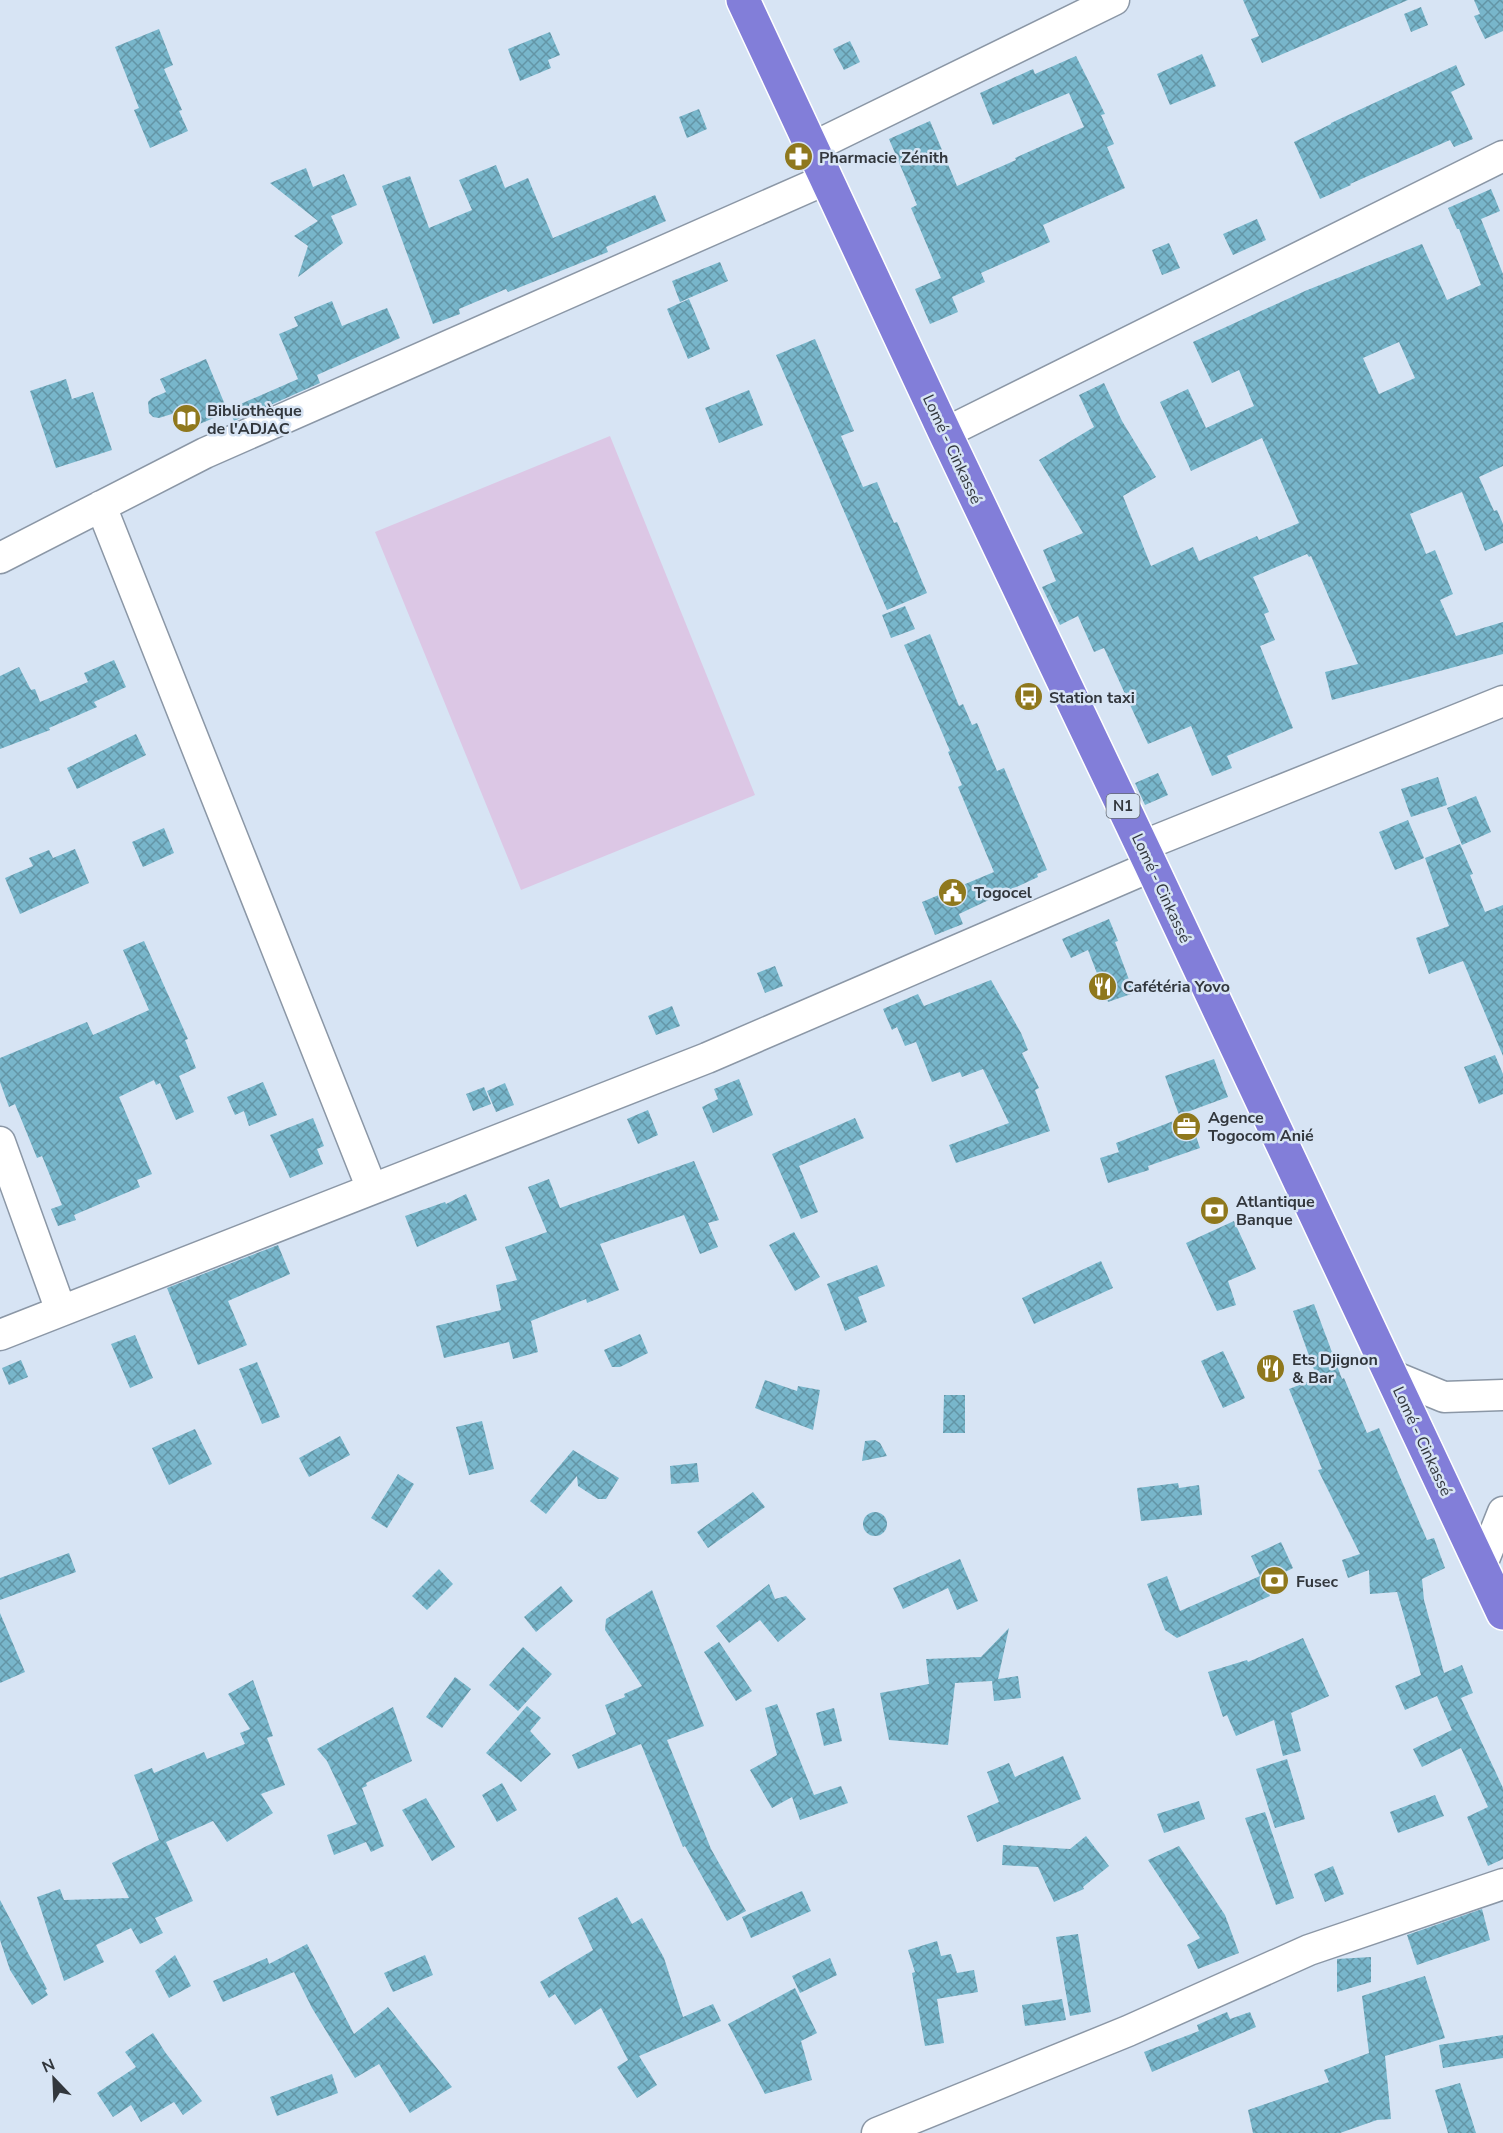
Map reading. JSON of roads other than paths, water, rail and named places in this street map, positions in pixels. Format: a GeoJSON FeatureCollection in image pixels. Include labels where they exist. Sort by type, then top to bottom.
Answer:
{"type":"FeatureCollection","features":[{"type":"Feature","properties":{"kind":"highway","name":"Lomé - Cinkassé"},"geometry":{"type":"LineString","coordinates":[[743,0],[945,433],[1393,1376],[1492,1561],[1503,1613]]}},
{"type":"Feature","properties":{"kind":"street"},"geometry":{"type":"LineString","coordinates":[[813,147],[1114,0]]}},
{"type":"Feature","properties":{"kind":"street"},"geometry":{"type":"LineString","coordinates":[[945,433],[1503,156]]}},
{"type":"Feature","properties":{"kind":"street"},"geometry":{"type":"LineString","coordinates":[[0,558],[205,453],[827,178]]}},
{"type":"Feature","properties":{"kind":"street"},"geometry":{"type":"LineString","coordinates":[[101,506],[372,1189]]}},
{"type":"Feature","properties":{"kind":"street"},"geometry":{"type":"LineString","coordinates":[[0,1335],[707,1058],[1147,856],[1503,700]]}},
{"type":"Feature","properties":{"kind":"street"},"geometry":{"type":"LineString","coordinates":[[2,1150],[61,1311]]}},
{"type":"Feature","properties":{"kind":"street"},"geometry":{"type":"LineString","coordinates":[[1393,1376],[1444,1397],[1502,1398]]}},
{"type":"Feature","properties":{"kind":"street"},"geometry":{"type":"LineString","coordinates":[[1492,1561],[1503,1512]]}},
{"type":"Feature","properties":{"kind":"street"},"geometry":{"type":"LineString","coordinates":[[877,2133],[1128,2031],[1309,1950],[1503,1884]]}},
{"type":"Feature","properties":{"kind":"place","name":"Pharmacie Zénith"},"geometry":{"type":"Point","coordinates":[798,157]}},
{"type":"Feature","properties":{"kind":"place","name":"Bibliothèque de l'ADJAC"},"geometry":{"type":"Point","coordinates":[186,419]}},
{"type":"Feature","properties":{"kind":"place","name":"Station taxi"},"geometry":{"type":"Point","coordinates":[1028,697]}},
{"type":"Feature","properties":{"kind":"place","name":"Togocel"},"geometry":{"type":"Point","coordinates":[953,892]}},
{"type":"Feature","properties":{"kind":"place","name":"Cafétéria Yovo"},"geometry":{"type":"Point","coordinates":[1102,986]}},
{"type":"Feature","properties":{"kind":"place","name":"Agence Togocom Anié"},"geometry":{"type":"Point","coordinates":[1187,1126]}},
{"type":"Feature","properties":{"kind":"place","name":"Atlantique Banque"},"geometry":{"type":"Point","coordinates":[1215,1210]}},
{"type":"Feature","properties":{"kind":"place","name":"Ets Djignon & Bar"},"geometry":{"type":"Point","coordinates":[1271,1368]}},
{"type":"Feature","properties":{"kind":"place","name":"Fusec"},"geometry":{"type":"Point","coordinates":[1275,1581]}}]}
